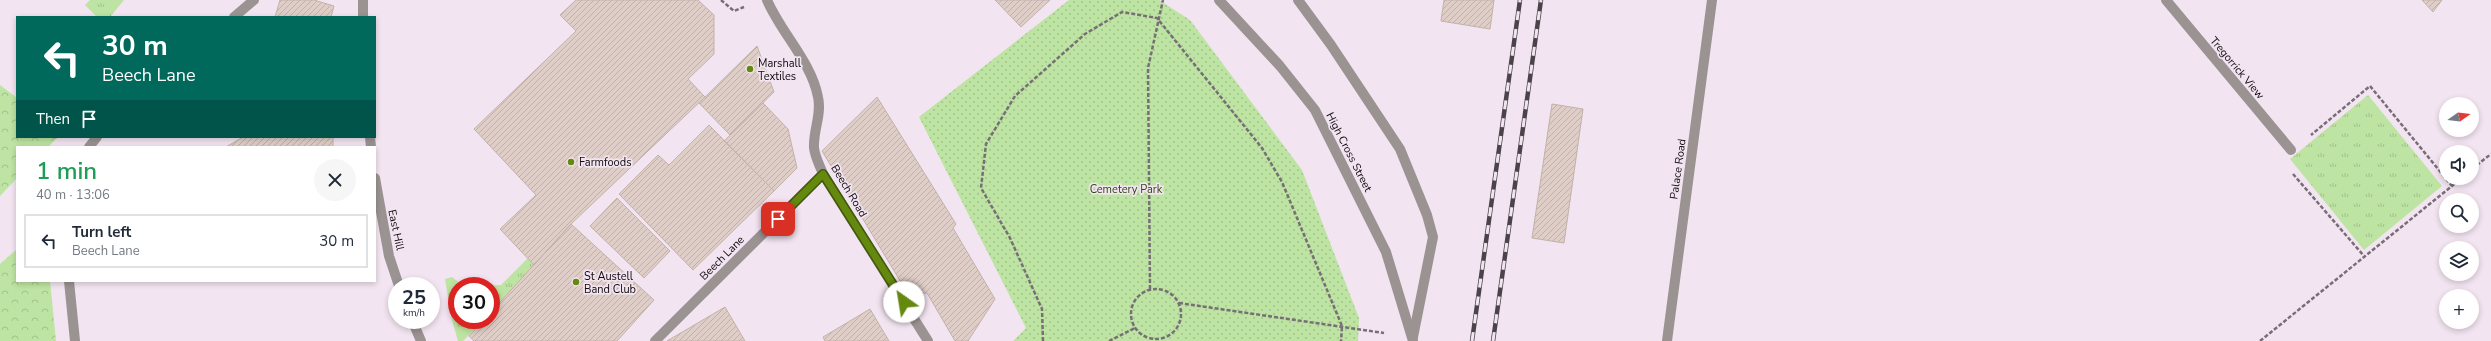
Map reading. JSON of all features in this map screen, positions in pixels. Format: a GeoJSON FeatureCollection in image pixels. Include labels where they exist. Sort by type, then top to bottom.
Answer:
{"type":"FeatureCollection","features":[{"type":"Feature","properties":{"kind":"street"},"geometry":{"type":"LineString","coordinates":[[235,16],[254,0]]}},
{"type":"Feature","properties":{"kind":"street"},"geometry":{"type":"LineString","coordinates":[[363,0],[363,16]]}},
{"type":"Feature","properties":{"kind":"street","name":"Beech Road"},"geometry":{"type":"LineString","coordinates":[[767,0],[784,32],[807,68],[818,96],[820,112],[814,138],[814,151],[823,174],[928,341]]}},
{"type":"Feature","properties":{"kind":"street","name":"High Cross Street"},"geometry":{"type":"LineString","coordinates":[[1219,0],[1280,66],[1315,110],[1386,252],[1413,339]]}},
{"type":"Feature","properties":{"kind":"street"},"geometry":{"type":"LineString","coordinates":[[1298,0],[1331,45],[1400,149],[1427,215],[1433,237],[1413,339]]}},
{"type":"Feature","properties":{"kind":"street","name":"Palace Road"},"geometry":{"type":"LineString","coordinates":[[1667,341],[1712,0]]}},
{"type":"Feature","properties":{"kind":"street","name":"Tregorrick View"},"geometry":{"type":"LineString","coordinates":[[2166,0],[2292,150]]}},
{"type":"Feature","properties":{"kind":"street"},"geometry":{"type":"LineString","coordinates":[[90,146],[96,138]]}},
{"type":"Feature","properties":{"kind":"street","name":"Beech Lane"},"geometry":{"type":"LineString","coordinates":[[655,341],[823,174]]}},
{"type":"Feature","properties":{"kind":"street","name":"East Hill"},"geometry":{"type":"LineString","coordinates":[[376,184],[389,256],[396,277]]}},
{"type":"Feature","properties":{"kind":"street"},"geometry":{"type":"LineString","coordinates":[[69,282],[75,341]]}},
{"type":"Feature","properties":{"kind":"street"},"geometry":{"type":"LineString","coordinates":[[416,329],[421,341]]}},
{"type":"Feature","properties":{"kind":"path"},"geometry":{"type":"LineString","coordinates":[[720,0],[734,11],[750,5]]}},
{"type":"Feature","properties":{"kind":"path"},"geometry":{"type":"LineString","coordinates":[[1150,289],[1148,68],[1157,18],[1163,0]]}},
{"type":"Feature","properties":{"kind":"path"},"geometry":{"type":"LineString","coordinates":[[1043,341],[1042,310],[1010,238],[981,188],[986,144],[1015,96],[1085,34],[1122,12],[1157,18],[1262,148],[1282,182],[1342,326],[1341,341]]}},
{"type":"Feature","properties":{"kind":"path"},"geometry":{"type":"LineString","coordinates":[[2260,341],[2452,186],[2370,86],[2280,160],[2364,256]]}},
{"type":"Feature","properties":{"kind":"path"},"geometry":{"type":"LineString","coordinates":[[2479,163],[2491,154]]}},
{"type":"Feature","properties":{"kind":"path"},"geometry":{"type":"LineString","coordinates":[[1150,289],[1161,289],[1172,294],[1179,303],[1182,313],[1180,323],[1174,332],[1166,337],[1149,338],[1135,328],[1131,309],[1141,293],[1150,289]]}},
{"type":"Feature","properties":{"kind":"path"},"geometry":{"type":"LineString","coordinates":[[1179,303],[1342,326],[1413,339]]}},
{"type":"Feature","properties":{"kind":"path"},"geometry":{"type":"LineString","coordinates":[[1109,341],[1135,328]]}},
{"type":"Feature","properties":{"kind":"path"},"geometry":{"type":"LineString","coordinates":[[1166,337],[1167,341]]}},
{"type":"Feature","properties":{"kind":"green space"},"geometry":{"type":"Polygon","coordinates":[[[90,0],[124,0],[111,16],[96,16],[85,5],[90,0]]]}},
{"type":"Feature","properties":{"kind":"green space","name":"Cemetery Park"},"geometry":{"type":"Polygon","coordinates":[[[1069,0],[1159,0],[1190,20],[1302,170],[1359,318],[1358,341],[1013,341],[1026,328],[919,117],[1069,0]]]}},
{"type":"Feature","properties":{"kind":"green space"},"geometry":{"type":"Polygon","coordinates":[[[0,85],[16,97],[16,138],[57,138],[49,146],[16,146],[16,179],[0,196],[0,85]]]}},
{"type":"Feature","properties":{"kind":"green space"},"geometry":{"type":"Polygon","coordinates":[[[2368,95],[2439,182],[2439,185],[2442,186],[2364,250],[2290,159],[2368,95]]]}},
{"type":"Feature","properties":{"kind":"green space"},"geometry":{"type":"Polygon","coordinates":[[[16,250],[16,282],[50,282],[56,341],[0,341],[0,264],[16,250]]]}},
{"type":"Feature","properties":{"kind":"green space"},"geometry":{"type":"Polygon","coordinates":[[[528,258],[534,265],[500,302],[501,285],[528,258]]]}},
{"type":"Feature","properties":{"kind":"green space"},"geometry":{"type":"Polygon","coordinates":[[[448,278],[448,297],[445,279],[448,278]]]}},
{"type":"Feature","properties":{"kind":"green space"},"geometry":{"type":"Polygon","coordinates":[[[455,329],[475,329],[463,341],[458,341],[455,329]]]}},
{"type":"Feature","properties":{"kind":"building"},"geometry":{"type":"Polygon","coordinates":[[[280,0],[314,0],[334,6],[331,16],[275,16],[280,0]]]}},
{"type":"Feature","properties":{"kind":"building","name":"Farmfoods"},"geometry":{"type":"Polygon","coordinates":[[[576,0],[698,0],[714,15],[714,54],[688,79],[705,97],[571,224],[534,265],[500,229],[536,195],[474,129],[576,31],[560,15],[576,0]]]}},
{"type":"Feature","properties":{"kind":"building"},"geometry":{"type":"Polygon","coordinates":[[[995,0],[1050,0],[1021,27],[995,0]]]}},
{"type":"Feature","properties":{"kind":"building"},"geometry":{"type":"Polygon","coordinates":[[[1444,0],[1494,0],[1490,29],[1441,21],[1444,0]]]}},
{"type":"Feature","properties":{"kind":"building"},"geometry":{"type":"Polygon","coordinates":[[[2422,0],[2442,0],[2433,12],[2422,0]]]}},
{"type":"Feature","properties":{"kind":"building","name":"Marshall Textiles"},"geometry":{"type":"Polygon","coordinates":[[[757,46],[774,92],[730,135],[699,103],[757,46]]]}},
{"type":"Feature","properties":{"kind":"building"},"geometry":{"type":"Polygon","coordinates":[[[877,97],[956,224],[953,228],[995,299],[968,341],[955,341],[927,293],[908,294],[822,151],[877,97]]]}},
{"type":"Feature","properties":{"kind":"building"},"geometry":{"type":"Polygon","coordinates":[[[763,103],[788,129],[797,168],[774,191],[724,141],[763,103]]]}},
{"type":"Feature","properties":{"kind":"building"},"geometry":{"type":"Polygon","coordinates":[[[1552,104],[1583,109],[1564,243],[1532,238],[1552,104]]]}},
{"type":"Feature","properties":{"kind":"building"},"geometry":{"type":"Polygon","coordinates":[[[709,125],[774,191],[693,270],[619,194],[658,155],[669,165],[709,125]]]}},
{"type":"Feature","properties":{"kind":"building"},"geometry":{"type":"Polygon","coordinates":[[[241,138],[333,138],[333,146],[228,146],[241,138]]]}},
{"type":"Feature","properties":{"kind":"building"},"geometry":{"type":"Polygon","coordinates":[[[617,198],[670,251],[644,278],[590,226],[617,198]]]}},
{"type":"Feature","properties":{"kind":"building","name":"St Austell Band Club"},"geometry":{"type":"Polygon","coordinates":[[[571,224],[654,300],[617,341],[474,341],[469,336],[476,329],[500,329],[500,302],[571,224]]]}},
{"type":"Feature","properties":{"kind":"building"},"geometry":{"type":"Polygon","coordinates":[[[725,307],[745,341],[667,341],[725,307]]]}},
{"type":"Feature","properties":{"kind":"building"},"geometry":{"type":"Polygon","coordinates":[[[870,309],[889,341],[825,341],[823,337],[870,309]]]}},
{"type":"Feature","properties":{"kind":"railway"},"geometry":{"type":"LineString","coordinates":[[1472,341],[1520,0]]}},
{"type":"Feature","properties":{"kind":"railway"},"geometry":{"type":"LineString","coordinates":[[1493,341],[1541,0]]}},
{"type":"Feature","properties":{"kind":"place","name":"Marshall Textiles"},"geometry":{"type":"Point","coordinates":[750,69]}},
{"type":"Feature","properties":{"kind":"place","name":"Farmfoods"},"geometry":{"type":"Point","coordinates":[571,162]}},
{"type":"Feature","properties":{"kind":"place","name":"St Austell Band Club"},"geometry":{"type":"Point","coordinates":[576,282]}},
{"type":"Feature","properties":{"kind":"route"},"geometry":{"type":"LineString","coordinates":[[778,219],[823,174],[904,302]]}}]}
